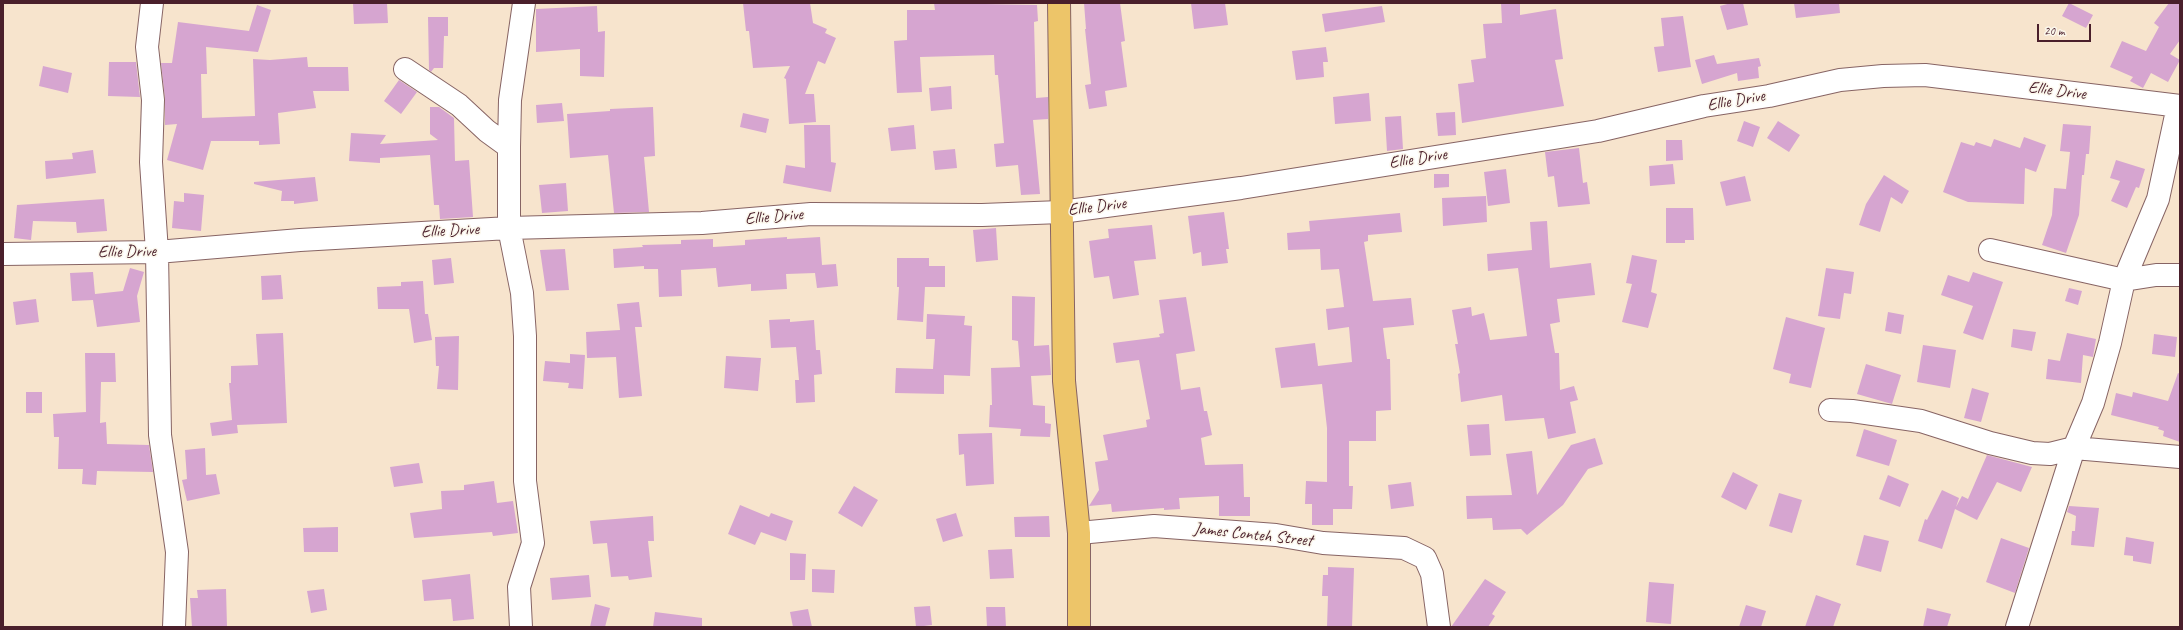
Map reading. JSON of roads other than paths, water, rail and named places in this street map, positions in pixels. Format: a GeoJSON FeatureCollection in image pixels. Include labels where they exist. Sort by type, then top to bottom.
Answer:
{"type":"FeatureCollection","features":[{"type":"Feature","properties":{"kind":"main road"},"geometry":{"type":"LineString","coordinates":[[1059,3],[1064,381],[1079,533],[1079,627]]}},
{"type":"Feature","properties":{"kind":"street"},"geometry":{"type":"LineString","coordinates":[[152,3],[147,47],[153,100],[151,162],[158,252],[160,435],[177,552],[174,627]]}},
{"type":"Feature","properties":{"kind":"street"},"geometry":{"type":"LineString","coordinates":[[521,627],[519,587],[533,543],[525,481],[525,343],[522,293],[509,228],[509,147],[510,100],[524,3]]}},
{"type":"Feature","properties":{"kind":"street"},"geometry":{"type":"LineString","coordinates":[[405,69],[459,105],[487,131],[509,147]]}},
{"type":"Feature","properties":{"kind":"street","name":"Ellie Drive"},"geometry":{"type":"LineString","coordinates":[[3,254],[158,252],[300,240],[509,228],[702,223],[811,214],[982,215],[1061,212],[1241,188],[1598,131],[1704,106],[1769,96],[1847,79],[1925,75],[2179,106]]}},
{"type":"Feature","properties":{"kind":"street"},"geometry":{"type":"LineString","coordinates":[[2017,627],[2074,448],[2093,403],[2110,343],[2124,280],[2158,199],[2179,106]]}},
{"type":"Feature","properties":{"kind":"street"},"geometry":{"type":"LineString","coordinates":[[1990,250],[2124,280],[2156,275],[2180,275]]}},
{"type":"Feature","properties":{"kind":"street"},"geometry":{"type":"LineString","coordinates":[[1830,410],[1852,411],[1921,421],[1990,443],[2032,453],[2050,454],[2074,448],[2180,457]]}},
{"type":"Feature","properties":{"kind":"street","name":"James Conteh Street"},"geometry":{"type":"LineString","coordinates":[[1079,533],[1154,526],[1276,535],[1323,543],[1404,548],[1424,558],[1432,574],[1439,627]]}}]}
